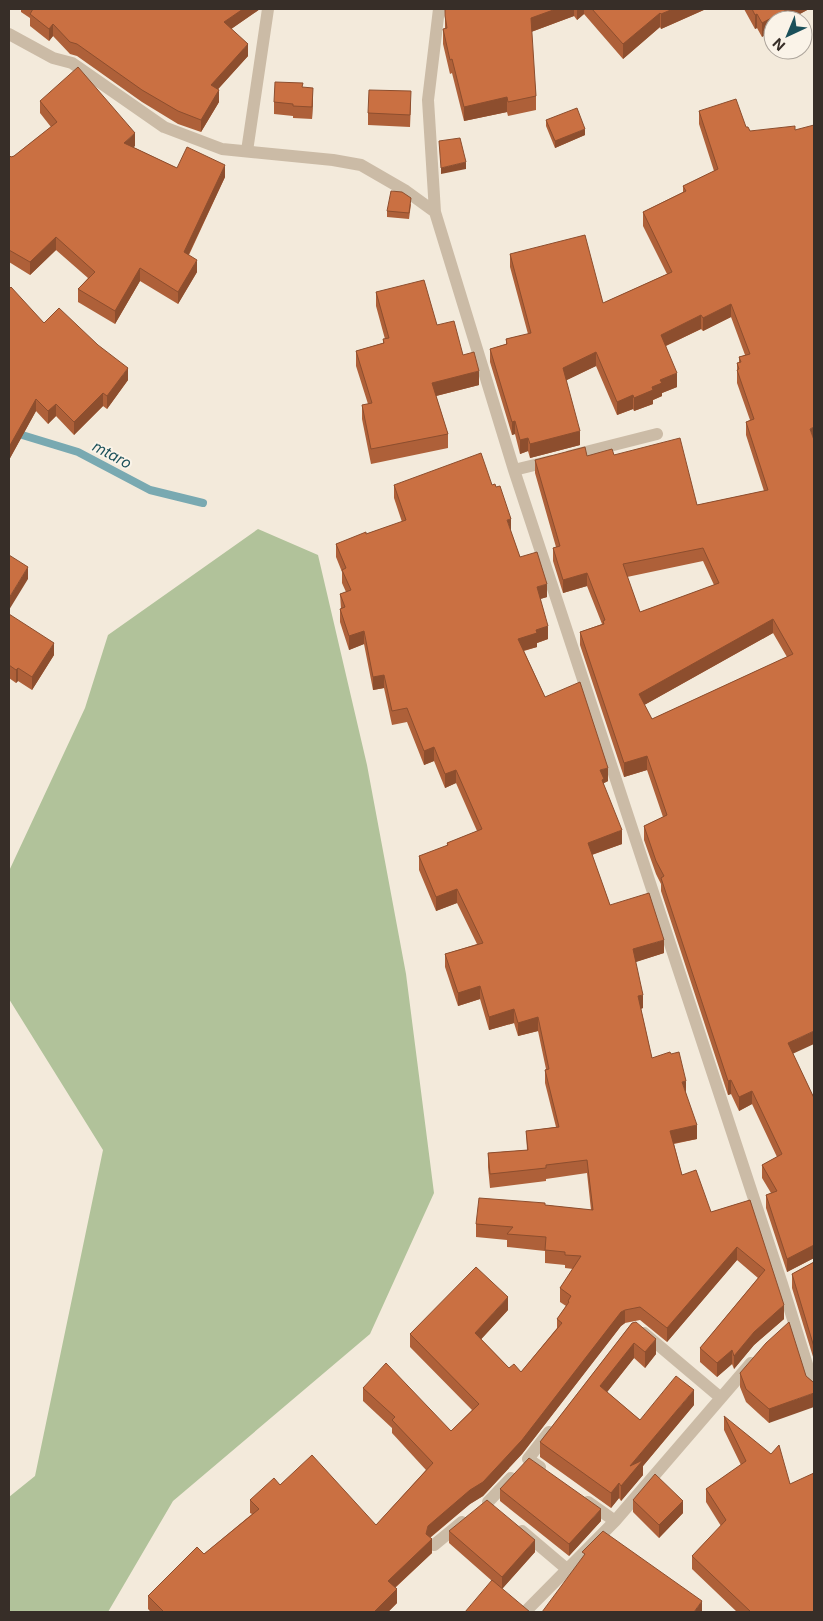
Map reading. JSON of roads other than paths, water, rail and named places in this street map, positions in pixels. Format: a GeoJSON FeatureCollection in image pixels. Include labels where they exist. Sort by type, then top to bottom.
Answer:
{"type":"FeatureCollection","features":[{"type":"Feature","properties":{"kind":"street"},"geometry":{"type":"LineString","coordinates":[[247,151],[268,9]]}},
{"type":"Feature","properties":{"kind":"street"},"geometry":{"type":"LineString","coordinates":[[439,9],[428,100],[435,212],[514,470],[786,1281],[789,1325],[814,1387]]}},
{"type":"Feature","properties":{"kind":"street"},"geometry":{"type":"LineString","coordinates":[[9,34],[53,58],[72,63],[164,127],[222,149],[333,160],[361,165],[406,191],[435,212]]}},
{"type":"Feature","properties":{"kind":"street"},"geometry":{"type":"LineString","coordinates":[[514,470],[657,434]]}},
{"type":"Feature","properties":{"kind":"street"},"geometry":{"type":"LineString","coordinates":[[633,1328],[638,1328],[721,1398]]}},
{"type":"Feature","properties":{"kind":"street"},"geometry":{"type":"LineString","coordinates":[[525,1612],[615,1521],[760,1351]]}},
{"type":"Feature","properties":{"kind":"street"},"geometry":{"type":"LineString","coordinates":[[434,1545],[488,1502],[528,1459],[558,1422]]}},
{"type":"Feature","properties":{"kind":"street"},"geometry":{"type":"LineString","coordinates":[[528,1459],[552,1476]]}},
{"type":"Feature","properties":{"kind":"street"},"geometry":{"type":"LineString","coordinates":[[576,1493],[615,1521]]}},
{"type":"Feature","properties":{"kind":"street"},"geometry":{"type":"LineString","coordinates":[[488,1502],[499,1512]]}},
{"type":"Feature","properties":{"kind":"street"},"geometry":{"type":"LineString","coordinates":[[514,1525],[568,1570]]}},
{"type":"Feature","properties":{"kind":"waterway","name":"mtaro"},"geometry":{"type":"LineString","coordinates":[[9,431],[78,452],[150,490],[203,503]]}}]}
